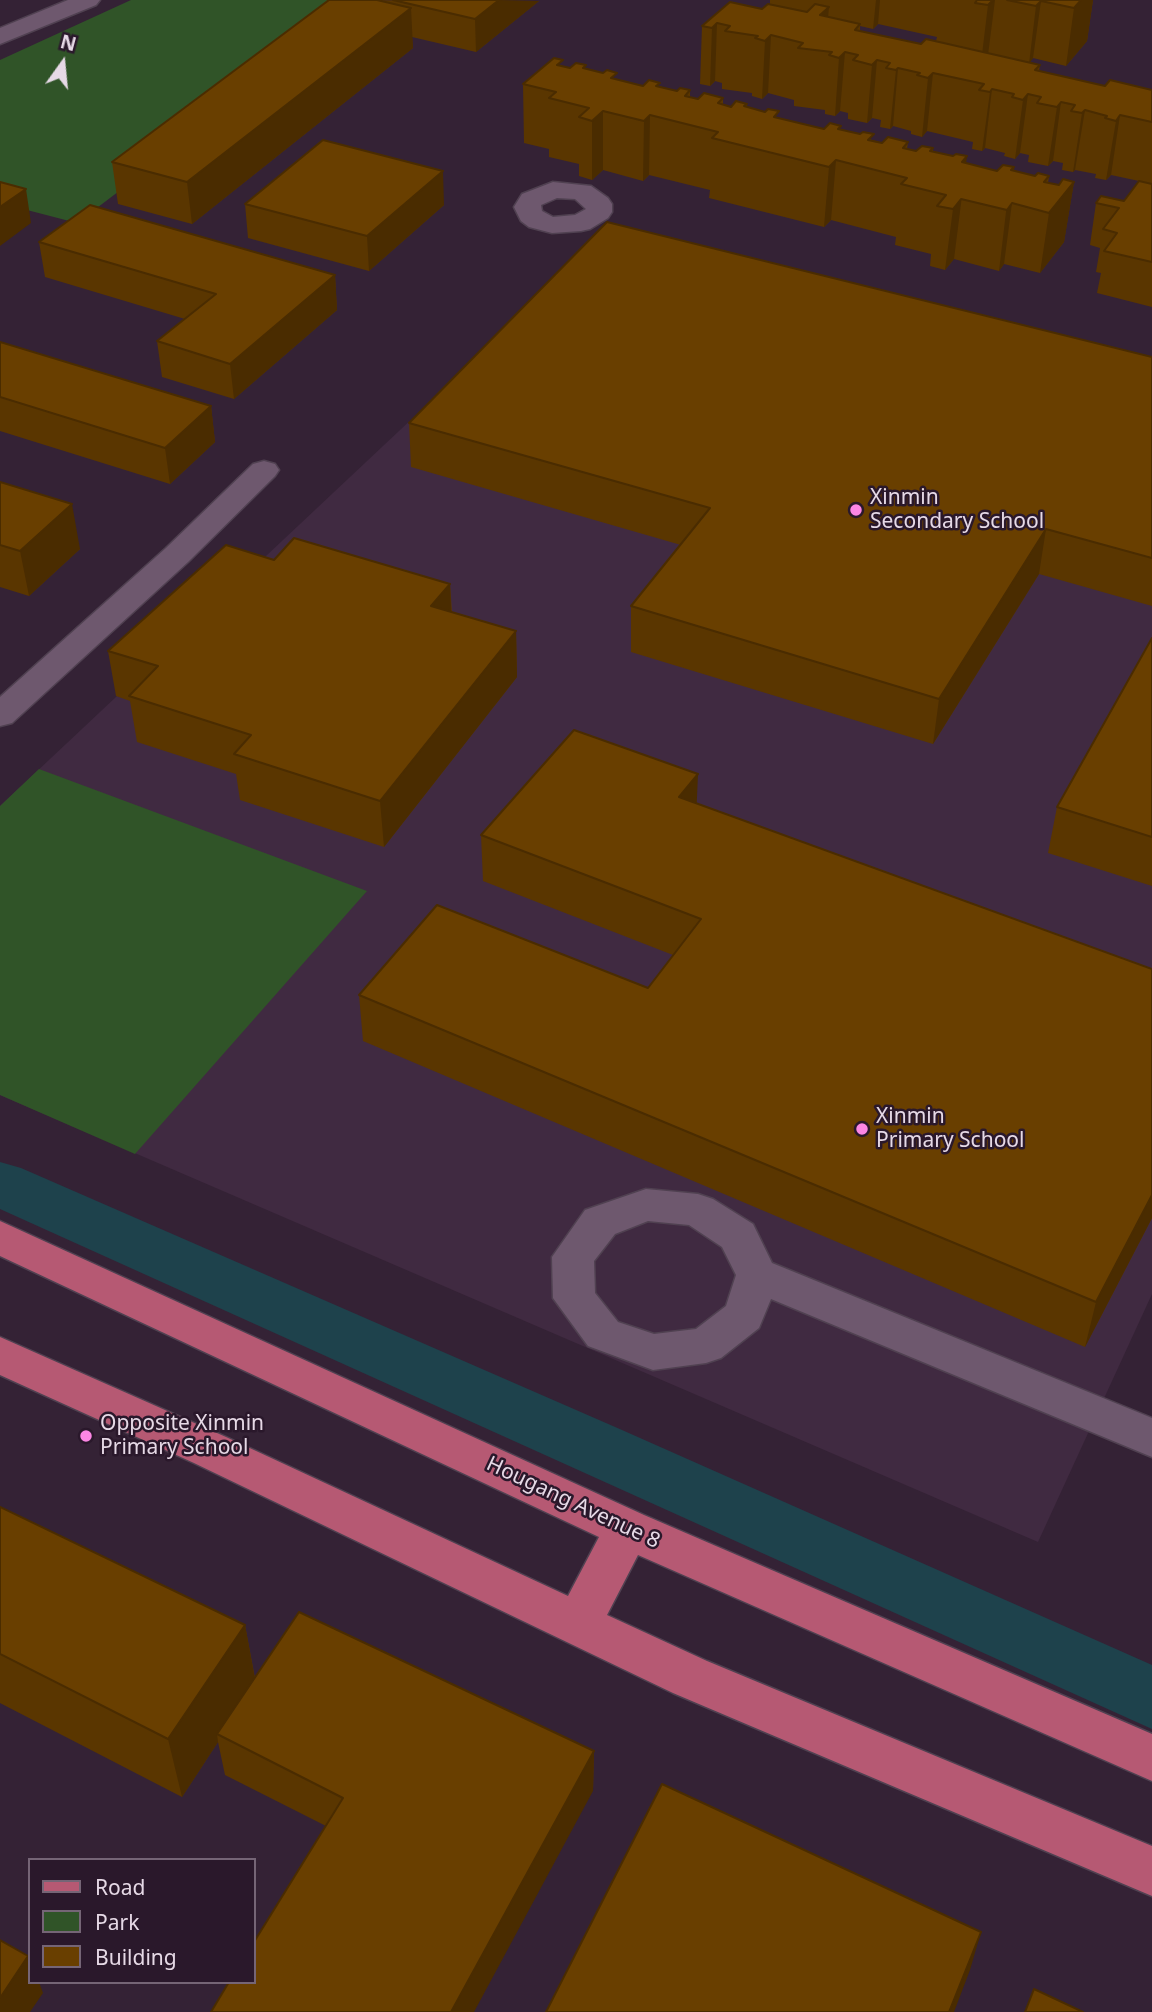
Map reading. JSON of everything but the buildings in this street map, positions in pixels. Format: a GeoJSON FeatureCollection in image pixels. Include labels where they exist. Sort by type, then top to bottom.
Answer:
{"type":"FeatureCollection","features":[{"type":"Feature","properties":{"kind":"main road","name":"Hougang Avenue 8"},"geometry":{"type":"LineString","coordinates":[[0,1237],[628,1529],[1152,1758]]}},
{"type":"Feature","properties":{"kind":"main road"},"geometry":{"type":"LineString","coordinates":[[0,1355],[210,1450],[690,1677],[1152,1871]]}},
{"type":"Feature","properties":{"kind":"main road"},"geometry":{"type":"LineString","coordinates":[[578,1623],[628,1529]]}},
{"type":"Feature","properties":{"kind":"street"},"geometry":{"type":"LineString","coordinates":[[0,37],[88,0]]}},
{"type":"Feature","properties":{"kind":"street"},"geometry":{"type":"LineString","coordinates":[[0,715],[177,555],[264,470]]}},
{"type":"Feature","properties":{"kind":"street"},"geometry":{"type":"LineString","coordinates":[[757,1275],[1152,1438]]}},
{"type":"Feature","properties":{"kind":"shaded area"},"geometry":{"type":"Polygon","coordinates":[[[599,243],[1152,389],[1152,1294],[1038,1542],[0,1095],[0,806],[599,243]]]}},
{"type":"Feature","properties":{"kind":"green space"},"geometry":{"type":"Polygon","coordinates":[[[131,0],[382,0],[333,29],[77,223],[0,203],[0,60],[131,0]]]}},
{"type":"Feature","properties":{"kind":"green space"},"geometry":{"type":"Polygon","coordinates":[[[39,769],[367,891],[135,1154],[0,1095],[0,806],[39,769]]]}},
{"type":"Feature","properties":{"kind":"waterway"},"geometry":{"type":"LineString","coordinates":[[0,1184],[600,1449],[1152,1698]]}},
{"type":"Feature","properties":{"kind":"place","name":"Xinmin Secondary School"},"geometry":{"type":"Point","coordinates":[856,510]}},
{"type":"Feature","properties":{"kind":"place","name":"Xinmin Primary School"},"geometry":{"type":"Point","coordinates":[862,1129]}},
{"type":"Feature","properties":{"kind":"place","name":"Opposite Xinmin Primary School"},"geometry":{"type":"Point","coordinates":[86,1436]}}]}
